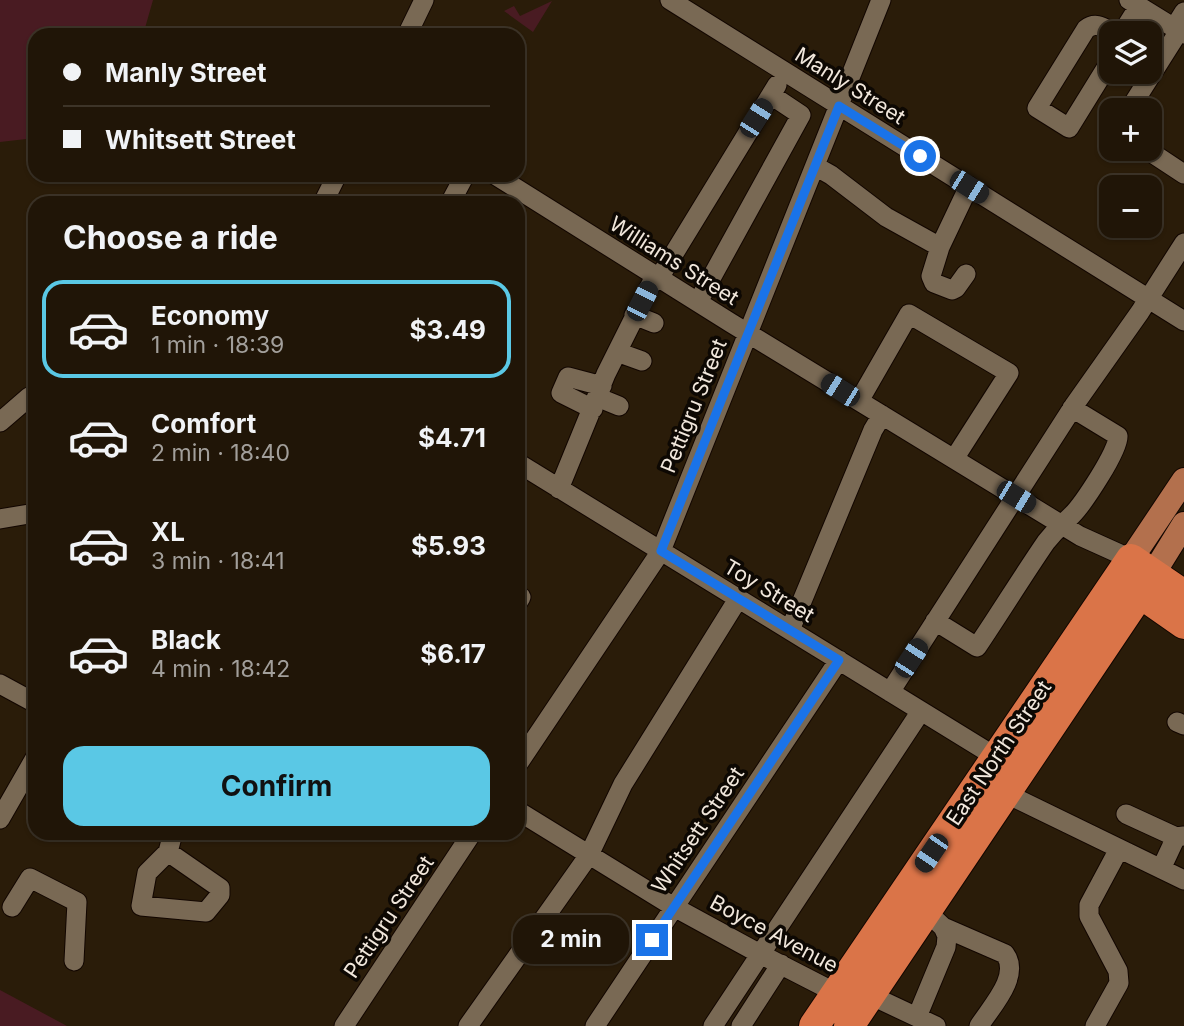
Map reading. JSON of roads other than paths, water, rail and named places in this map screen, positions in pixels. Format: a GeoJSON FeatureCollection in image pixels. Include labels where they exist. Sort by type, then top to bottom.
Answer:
{"type":"FeatureCollection","features":[{"type":"Feature","properties":{"kind":"highway"},"geometry":{"type":"LineString","coordinates":[[1135,576],[1184,595]]}},
{"type":"Feature","properties":{"kind":"highway"},"geometry":{"type":"LineString","coordinates":[[1135,576],[1184,624]]}},
{"type":"Feature","properties":{"kind":"highway","name":"East North Street"},"geometry":{"type":"LineString","coordinates":[[814,1026],[996,757],[1135,576]]}},
{"type":"Feature","properties":{"kind":"highway","name":"East North Street"},"geometry":{"type":"LineString","coordinates":[[849,1026],[870,995],[935,919],[1005,793],[1135,576]]}},
{"type":"Feature","properties":{"kind":"main road","name":"East North Street"},"geometry":{"type":"LineString","coordinates":[[1135,576],[1184,480]]}},
{"type":"Feature","properties":{"kind":"main road"},"geometry":{"type":"LineString","coordinates":[[1135,576],[1184,524]]}},
{"type":"Feature","properties":{"kind":"street"},"geometry":{"type":"LineString","coordinates":[[410,28],[424,0]]}},
{"type":"Feature","properties":{"kind":"street","name":"Manly Street"},"geometry":{"type":"LineString","coordinates":[[670,0],[1184,321]]}},
{"type":"Feature","properties":{"kind":"street","name":"Pettigru Street"},"geometry":{"type":"LineString","coordinates":[[525,754],[661,551],[881,0]]}},
{"type":"Feature","properties":{"kind":"street"},"geometry":{"type":"LineString","coordinates":[[1126,21],[1132,2],[1180,26],[1136,98]]}},
{"type":"Feature","properties":{"kind":"street"},"geometry":{"type":"LineString","coordinates":[[1099,26],[1090,25],[1086,29],[1037,108],[1069,128],[1099,79]]}},
{"type":"Feature","properties":{"kind":"street"},"geometry":{"type":"LineString","coordinates":[[559,489],[634,315],[784,72]]}},
{"type":"Feature","properties":{"kind":"street"},"geometry":{"type":"LineString","coordinates":[[698,302],[801,115],[771,95]]}},
{"type":"Feature","properties":{"kind":"street"},"geometry":{"type":"LineString","coordinates":[[1162,160],[1184,174]]}},
{"type":"Feature","properties":{"kind":"street"},"geometry":{"type":"LineString","coordinates":[[815,166],[879,209],[886,217],[940,247]]}},
{"type":"Feature","properties":{"kind":"street","name":"Williams Street"},"geometry":{"type":"LineString","coordinates":[[506,182],[1060,523],[1135,576]]}},
{"type":"Feature","properties":{"kind":"street"},"geometry":{"type":"LineString","coordinates":[[966,274],[952,290],[934,283],[931,276],[940,247],[969,187]]}},
{"type":"Feature","properties":{"kind":"street"},"geometry":{"type":"LineString","coordinates":[[890,692],[1072,408],[1140,312],[1184,243]]}},
{"type":"Feature","properties":{"kind":"street"},"geometry":{"type":"LineString","coordinates":[[859,401],[909,314],[1009,373],[954,459]]}},
{"type":"Feature","properties":{"kind":"street"},"geometry":{"type":"LineString","coordinates":[[634,315],[654,323]]}},
{"type":"Feature","properties":{"kind":"street"},"geometry":{"type":"LineString","coordinates":[[617,352],[642,361]]}},
{"type":"Feature","properties":{"kind":"street"},"geometry":{"type":"LineString","coordinates":[[597,397],[619,406]]}},
{"type":"Feature","properties":{"kind":"street"},"geometry":{"type":"LineString","coordinates":[[0,422],[28,398]]}},
{"type":"Feature","properties":{"kind":"street"},"geometry":{"type":"LineString","coordinates":[[935,621],[977,648],[1060,523],[1074,513],[1119,443],[1118,436],[1111,430],[1072,408]]}},
{"type":"Feature","properties":{"kind":"street"},"geometry":{"type":"LineString","coordinates":[[790,630],[873,430],[882,415]]}},
{"type":"Feature","properties":{"kind":"street","name":"Toy Street"},"geometry":{"type":"LineString","coordinates":[[525,467],[996,757]]}},
{"type":"Feature","properties":{"kind":"street"},"geometry":{"type":"LineString","coordinates":[[0,519],[28,514]]}},
{"type":"Feature","properties":{"kind":"street"},"geometry":{"type":"LineString","coordinates":[[468,1026],[589,855],[623,784],[738,599]]}},
{"type":"Feature","properties":{"kind":"street","name":"Whitsett Street"},"geometry":{"type":"LineString","coordinates":[[595,1026],[839,660]]}},
{"type":"Feature","properties":{"kind":"street"},"geometry":{"type":"LineString","coordinates":[[0,684],[28,699]]}},
{"type":"Feature","properties":{"kind":"street"},"geometry":{"type":"LineString","coordinates":[[713,1026],[920,711]]}},
{"type":"Feature","properties":{"kind":"street"},"geometry":{"type":"LineString","coordinates":[[0,819],[8,789],[28,766]]}},
{"type":"Feature","properties":{"kind":"street"},"geometry":{"type":"LineString","coordinates":[[1005,793],[1184,880]]}},
{"type":"Feature","properties":{"kind":"street"},"geometry":{"type":"LineString","coordinates":[[1126,814],[1180,837],[1161,869]]}},
{"type":"Feature","properties":{"kind":"street","name":"Boyce Avenue"},"geometry":{"type":"LineString","coordinates":[[525,815],[674,907],[760,954],[836,993],[870,995]]}},
{"type":"Feature","properties":{"kind":"street","name":"Pettigru Street"},"geometry":{"type":"LineString","coordinates":[[344,1026],[467,840]]}},
{"type":"Feature","properties":{"kind":"street"},"geometry":{"type":"LineString","coordinates":[[1095,1026],[1119,983],[1118,971],[1089,916],[1089,905],[1119,849]]}},
{"type":"Feature","properties":{"kind":"street"},"geometry":{"type":"LineString","coordinates":[[4,905],[30,878],[77,902],[74,961]]}},
{"type":"Feature","properties":{"kind":"street"},"geometry":{"type":"LineString","coordinates":[[917,1017],[946,947],[947,936],[935,919]]}},
{"type":"Feature","properties":{"kind":"street"},"geometry":{"type":"LineString","coordinates":[[935,919],[1006,954],[1009,959],[1012,969],[1007,982],[979,1026]]}},
{"type":"Feature","properties":{"kind":"street"},"geometry":{"type":"LineString","coordinates":[[741,1026],[781,964]]}},
{"type":"Feature","properties":{"kind":"street"},"geometry":{"type":"LineString","coordinates":[[870,995],[936,1026]]}}]}
